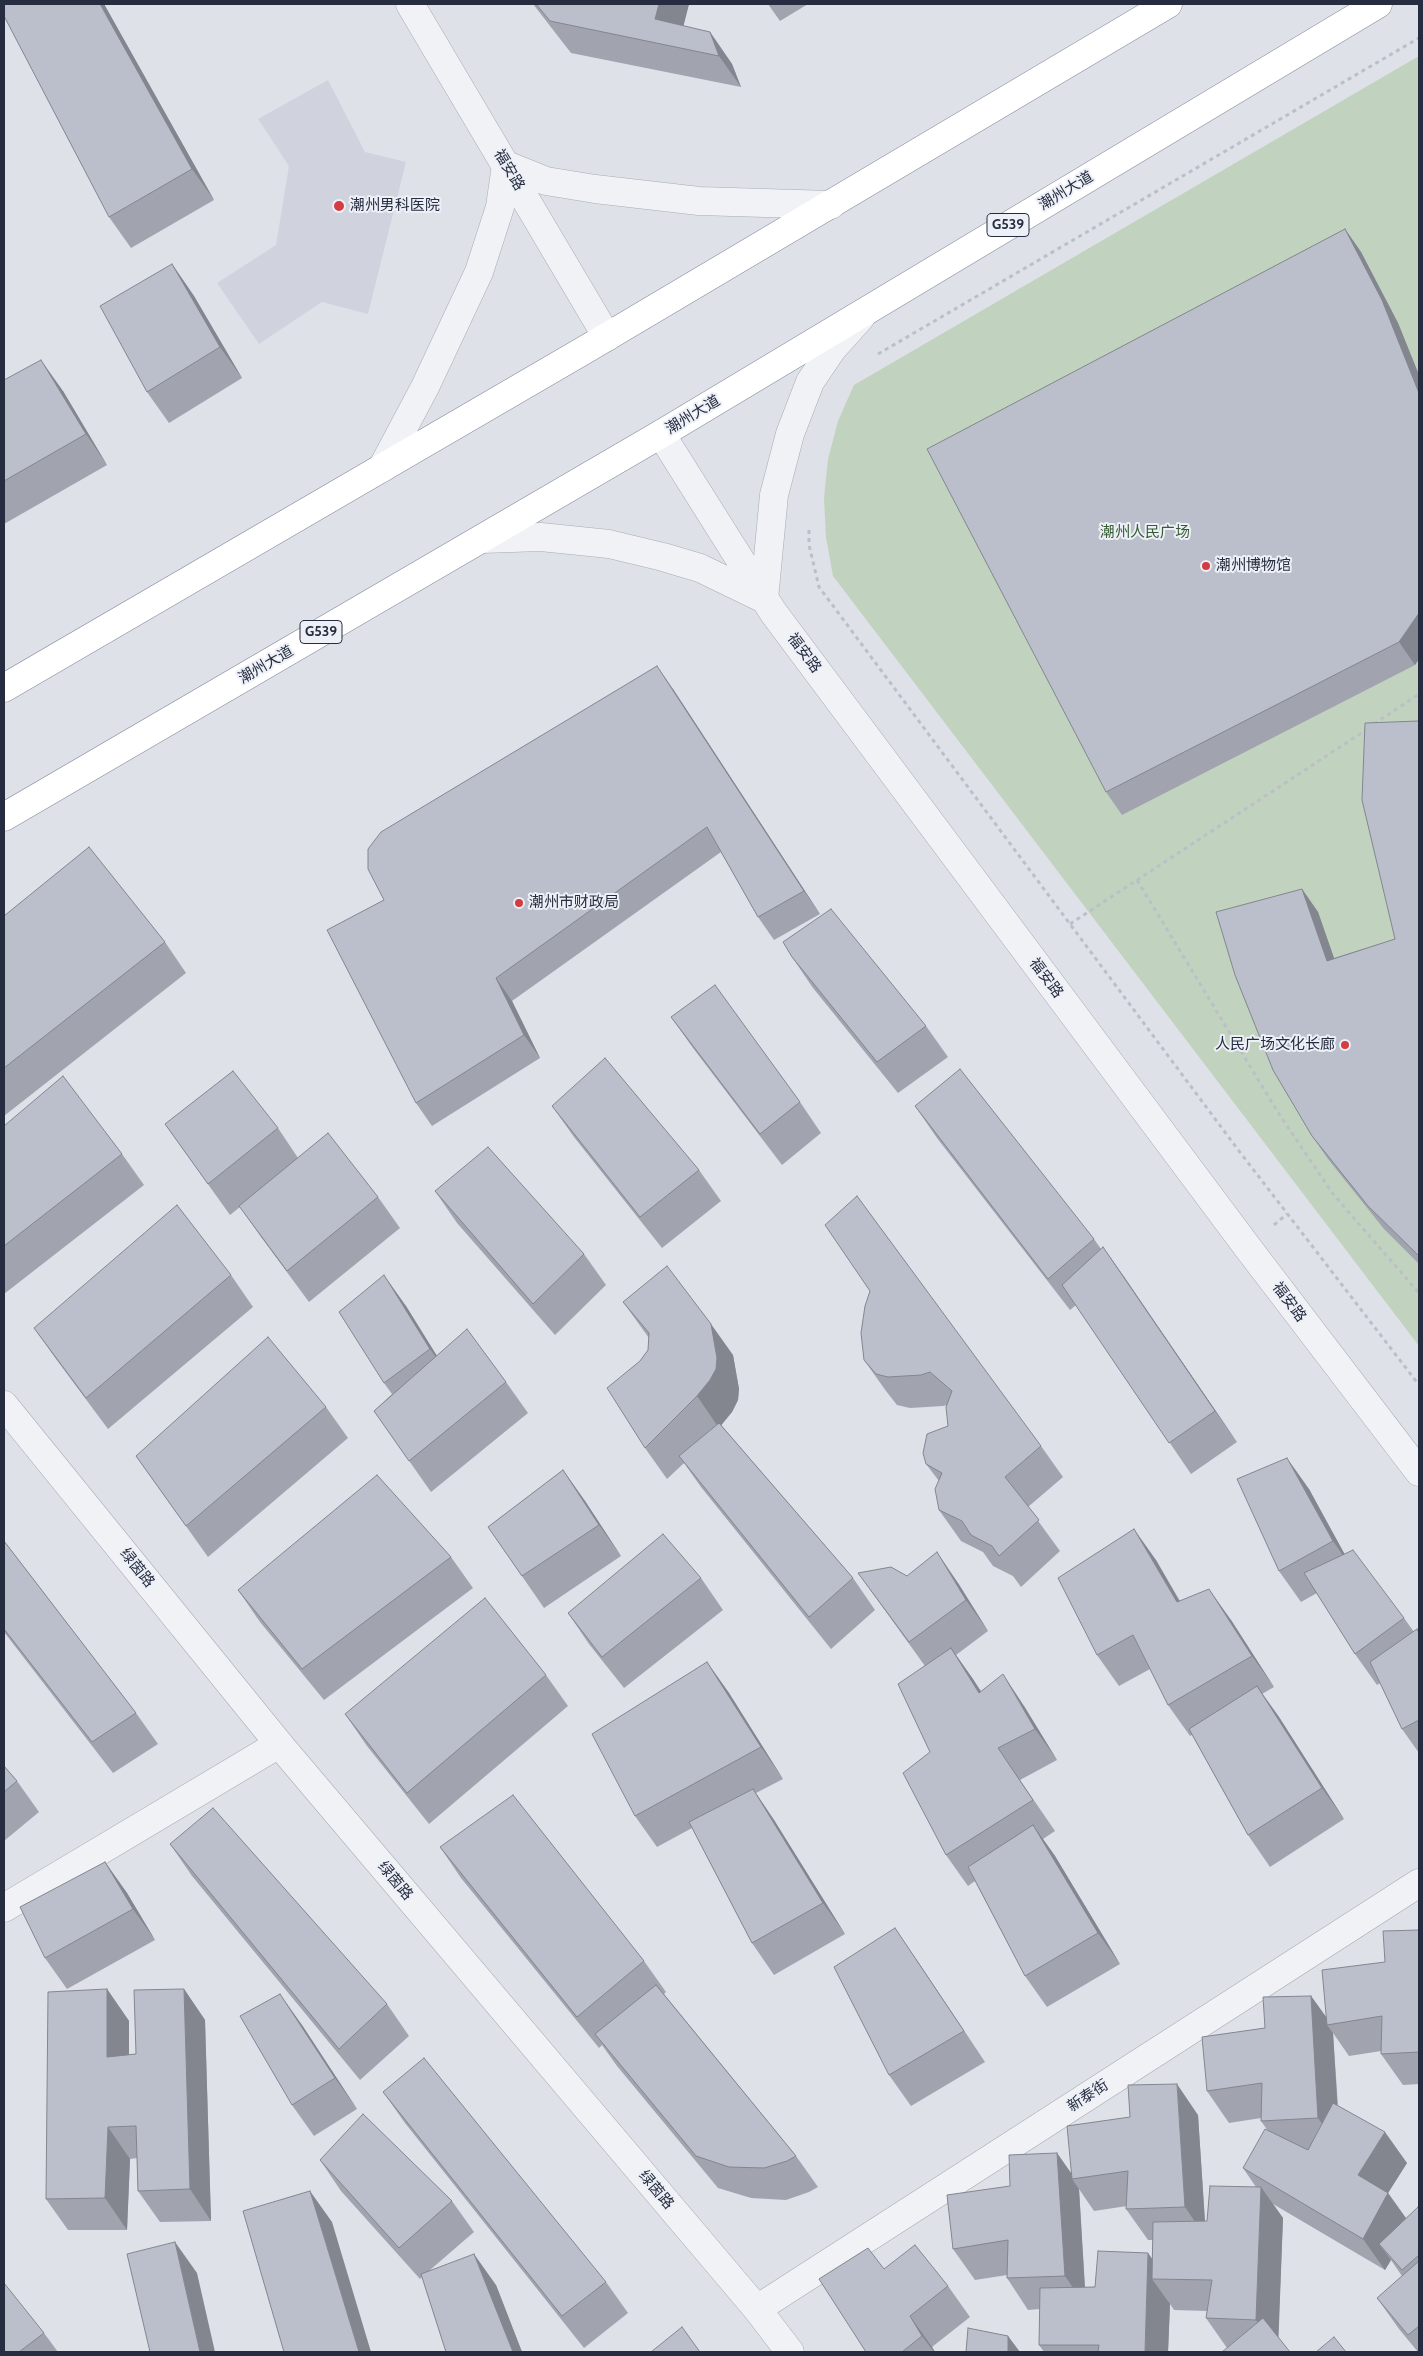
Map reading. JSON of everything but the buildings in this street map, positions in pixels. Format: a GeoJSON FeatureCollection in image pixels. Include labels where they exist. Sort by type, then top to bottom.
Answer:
{"type":"FeatureCollection","features":[{"type":"Feature","properties":{"kind":"highway"},"geometry":{"type":"LineString","coordinates":[[4,688],[607,337],[1168,4]]}},
{"type":"Feature","properties":{"kind":"highway","name":"潮州大道"},"geometry":{"type":"LineString","coordinates":[[4,817],[660,434],[1378,4]]}},
{"type":"Feature","properties":{"kind":"street","name":"福安路"},"geometry":{"type":"LineString","coordinates":[[410,4],[607,337]]}},
{"type":"Feature","properties":{"kind":"street"},"geometry":{"type":"LineString","coordinates":[[382,468],[425,387],[479,272],[500,207],[506,166],[546,181],[596,189],[699,201],[831,205]]}},
{"type":"Feature","properties":{"kind":"street"},"geometry":{"type":"LineString","coordinates":[[482,539],[541,537],[609,544],[700,568],[764,598],[774,494],[790,434],[810,382],[833,348],[864,312]]}},
{"type":"Feature","properties":{"kind":"street","name":"福安路"},"geometry":{"type":"LineString","coordinates":[[660,434],[764,598],[1242,1240],[1419,1472]]}},
{"type":"Feature","properties":{"kind":"street","name":"绿茵路"},"geometry":{"type":"LineString","coordinates":[[4,1405],[279,1744],[757,2310],[790,2352]]}},
{"type":"Feature","properties":{"kind":"street"},"geometry":{"type":"LineString","coordinates":[[4,1908],[279,1744]]}},
{"type":"Feature","properties":{"kind":"street","name":"新泰街"},"geometry":{"type":"LineString","coordinates":[[757,2310],[1419,1883]]}},
{"type":"Feature","properties":{"kind":"path"},"geometry":{"type":"LineString","coordinates":[[872,357],[1419,38]]}},
{"type":"Feature","properties":{"kind":"path"},"geometry":{"type":"LineString","coordinates":[[809,526],[809,545],[819,586],[1242,1154],[1419,1385]]}},
{"type":"Feature","properties":{"kind":"path"},"geometry":{"type":"LineString","coordinates":[[1070,924],[1419,694]]}},
{"type":"Feature","properties":{"kind":"path"},"geometry":{"type":"LineString","coordinates":[[1137,880],[1278,1114],[1333,1194],[1419,1292]]}},
{"type":"Feature","properties":{"kind":"shaded area","name":"潮州男科医院"},"geometry":{"type":"Polygon","coordinates":[[[328,80],[365,152],[406,162],[368,314],[322,302],[259,344],[217,283],[276,245],[289,166],[258,119],[328,80]]]}},
{"type":"Feature","properties":{"kind":"green space","name":"潮州人民广场"},"geometry":{"type":"Polygon","coordinates":[[[1419,56],[1419,1346],[833,576],[826,537],[824,498],[828,459],[838,421],[854,385],[1419,56]]]}},
{"type":"Feature","properties":{"kind":"place","name":"潮州男科医院"},"geometry":{"type":"Point","coordinates":[339,206]}},
{"type":"Feature","properties":{"kind":"place","name":"潮州博物馆"},"geometry":{"type":"Point","coordinates":[1206,566]}},
{"type":"Feature","properties":{"kind":"place","name":"潮州市财政局"},"geometry":{"type":"Point","coordinates":[519,903]}},
{"type":"Feature","properties":{"kind":"place","name":"人民广场文化长廊"},"geometry":{"type":"Point","coordinates":[1345,1045]}}]}
